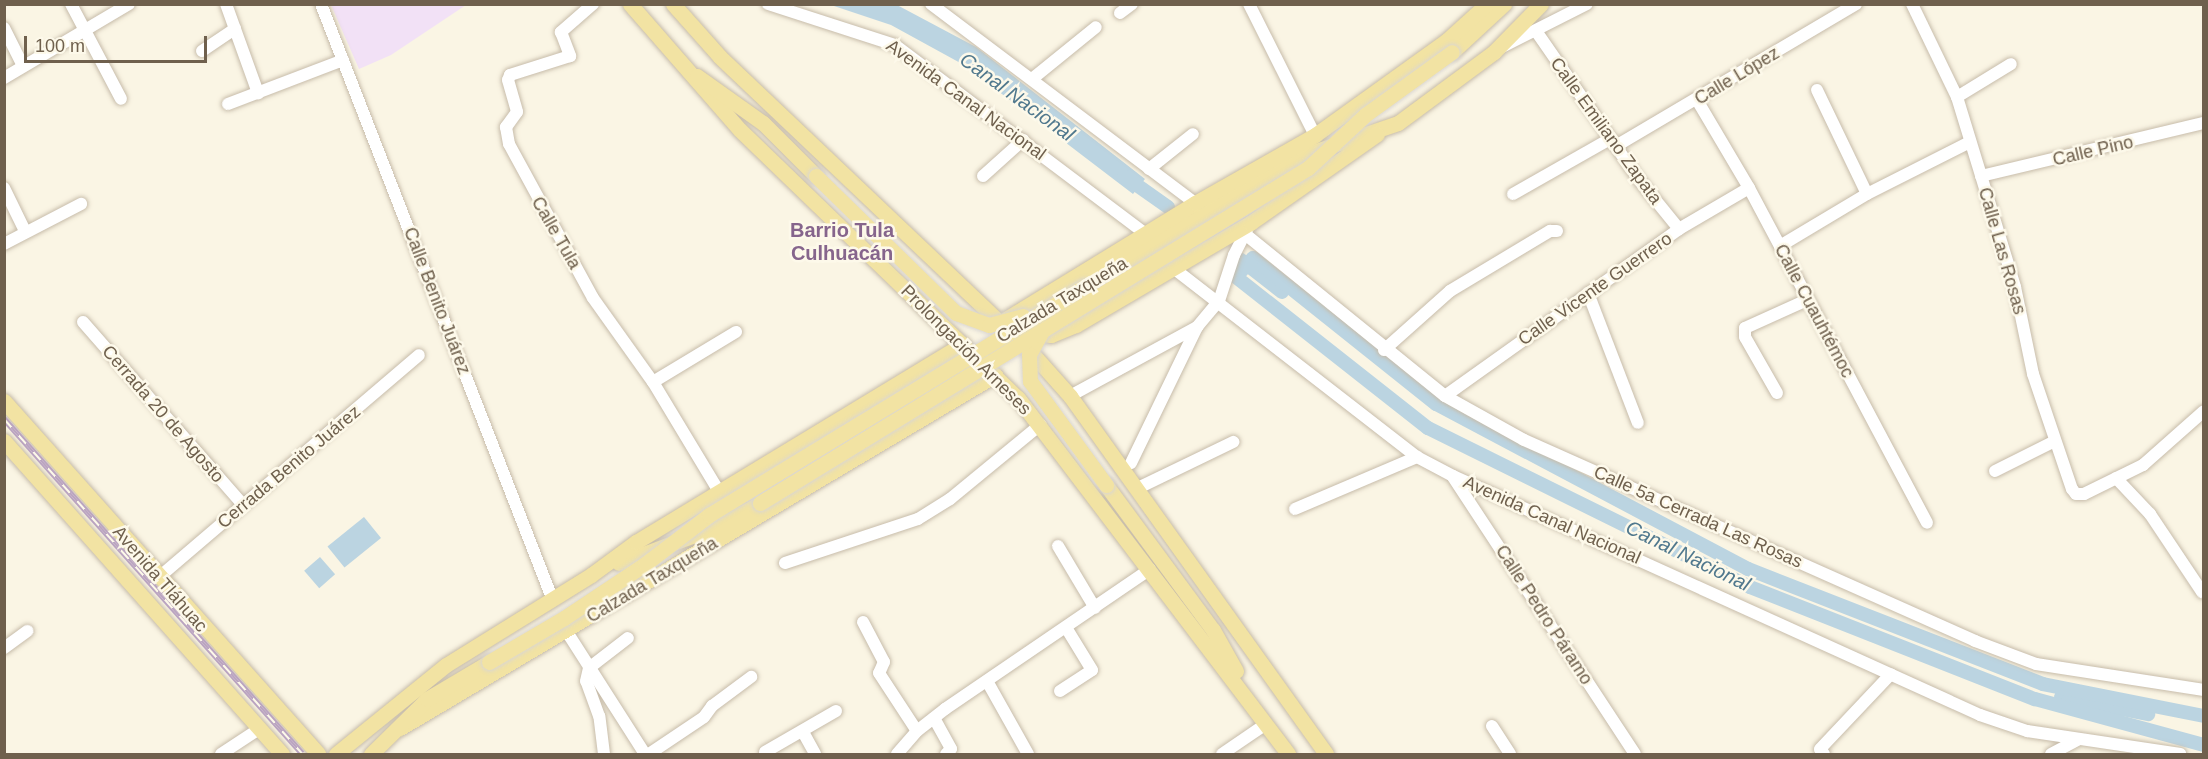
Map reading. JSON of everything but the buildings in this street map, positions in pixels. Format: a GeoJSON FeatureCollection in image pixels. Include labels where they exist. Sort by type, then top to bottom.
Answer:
{"type":"FeatureCollection","features":[{"type":"Feature","properties":{"kind":"main road","name":"Prolongación Arneses"},"geometry":{"type":"LineString","coordinates":[[630,4],[677,63],[740,130],[996,375],[1040,425],[1288,754]]}},
{"type":"Feature","properties":{"kind":"main road"},"geometry":{"type":"LineString","coordinates":[[673,4],[720,57],[1029,350],[1070,396],[1326,754]]}},
{"type":"Feature","properties":{"kind":"main road","name":"Calzada Taxqueña"},"geometry":{"type":"LineString","coordinates":[[591,575],[716,527],[760,503],[1308,168],[1365,115],[1452,51],[1504,4]]}},
{"type":"Feature","properties":{"kind":"main road","name":"Calzada Taxqueña"},"geometry":{"type":"LineString","coordinates":[[1029,350],[1025,338],[1031,332],[1051,335],[1076,325],[1172,267],[1248,229],[1382,130],[1426,104],[1494,52],[1542,4]]}},
{"type":"Feature","properties":{"kind":"main road","name":"Calzada Taxqueña"},"geometry":{"type":"LineString","coordinates":[[999,322],[1058,289],[1195,203],[1315,135],[1446,41],[1479,8]]}},
{"type":"Feature","properties":{"kind":"main road"},"geometry":{"type":"LineString","coordinates":[[677,63],[763,123],[956,313],[971,321],[1009,322],[1085,286]]}},
{"type":"Feature","properties":{"kind":"main road","name":"Calzada Taxqueña"},"geometry":{"type":"LineString","coordinates":[[371,754],[427,699],[582,606],[709,515],[1304,155],[1382,130]]}},
{"type":"Feature","properties":{"kind":"main road"},"geometry":{"type":"LineString","coordinates":[[1058,289],[1054,298],[1055,312],[1076,325]]}},
{"type":"Feature","properties":{"kind":"main road"},"geometry":{"type":"LineString","coordinates":[[1049,325],[1036,338],[1029,354],[1030,381],[1213,630],[1251,704]]}},
{"type":"Feature","properties":{"kind":"main road","name":"Calzada Taxqueña"},"geometry":{"type":"LineString","coordinates":[[336,754],[410,691],[591,575],[636,542],[963,344]]}},
{"type":"Feature","properties":{"kind":"main road"},"geometry":{"type":"LineString","coordinates":[[918,372],[934,369],[947,379],[951,390],[944,406]]}},
{"type":"Feature","properties":{"kind":"main road","name":"Calzada Taxqueña"},"geometry":{"type":"LineString","coordinates":[[400,728],[567,632],[996,375]]}},
{"type":"Feature","properties":{"kind":"main road","name":"Avenida Tláhuac"},"geometry":{"type":"LineString","coordinates":[[4,401],[57,459],[158,578],[318,754]]}},
{"type":"Feature","properties":{"kind":"main road","name":"Avenida Tláhuac"},"geometry":{"type":"LineString","coordinates":[[4,441],[282,754]]}},
{"type":"Feature","properties":{"kind":"main road"},"geometry":{"type":"LineString","coordinates":[[35,477],[57,459]]}},
{"type":"Feature","properties":{"kind":"street"},"geometry":{"type":"LineString","coordinates":[[70,4],[121,99]]}},
{"type":"Feature","properties":{"kind":"street"},"geometry":{"type":"LineString","coordinates":[[4,78],[129,4]]}},
{"type":"Feature","properties":{"kind":"street"},"geometry":{"type":"LineString","coordinates":[[226,4],[258,93]]}},
{"type":"Feature","properties":{"kind":"street","name":"Calle Benito Juárez"},"geometry":{"type":"LineString","coordinates":[[321,4],[552,598]]}},
{"type":"Feature","properties":{"kind":"street","name":"Calle Tula"},"geometry":{"type":"LineString","coordinates":[[593,4],[561,32],[570,56],[510,75],[508,80],[517,112],[506,127],[507,139],[534,197],[593,298],[653,382],[720,493]]}},
{"type":"Feature","properties":{"kind":"street","name":"Avenida Canal Nacional"},"geometry":{"type":"LineString","coordinates":[[768,4],[895,45],[1146,234]]}},
{"type":"Feature","properties":{"kind":"street"},"geometry":{"type":"LineString","coordinates":[[1119,13],[1132,4]]}},
{"type":"Feature","properties":{"kind":"street"},"geometry":{"type":"LineString","coordinates":[[1494,52],[1587,4]]}},
{"type":"Feature","properties":{"kind":"street","name":"Calle López"},"geometry":{"type":"LineString","coordinates":[[1513,194],[1697,100],[1856,4]]}},
{"type":"Feature","properties":{"kind":"street"},"geometry":{"type":"LineString","coordinates":[[934,5],[1195,203]]}},
{"type":"Feature","properties":{"kind":"street"},"geometry":{"type":"LineString","coordinates":[[1250,5],[1315,135]]}},
{"type":"Feature","properties":{"kind":"street","name":"Calle Las Rosas"},"geometry":{"type":"LineString","coordinates":[[1913,5],[1957,97],[2015,287],[2033,374],[2072,489],[2076,495],[2084,494],[2116,478]]}},
{"type":"Feature","properties":{"kind":"street"},"geometry":{"type":"LineString","coordinates":[[1032,79],[1096,27]]}},
{"type":"Feature","properties":{"kind":"street"},"geometry":{"type":"LineString","coordinates":[[4,28],[23,66]]}},
{"type":"Feature","properties":{"kind":"street"},"geometry":{"type":"LineString","coordinates":[[202,51],[235,29]]}},
{"type":"Feature","properties":{"kind":"street","name":"Calle Emiliano Zapata"},"geometry":{"type":"LineString","coordinates":[[1536,31],[1613,142],[1679,229]]}},
{"type":"Feature","properties":{"kind":"street"},"geometry":{"type":"LineString","coordinates":[[228,104],[343,60]]}},
{"type":"Feature","properties":{"kind":"street"},"geometry":{"type":"LineString","coordinates":[[1957,97],[2011,64]]}},
{"type":"Feature","properties":{"kind":"street"},"geometry":{"type":"LineString","coordinates":[[1817,90],[1867,194]]}},
{"type":"Feature","properties":{"kind":"street","name":"Calle Cuauhtémoc"},"geometry":{"type":"LineString","coordinates":[[1697,100],[1749,188],[1927,523]]}},
{"type":"Feature","properties":{"kind":"street","name":"Calle Pino"},"geometry":{"type":"LineString","coordinates":[[1981,176],[2204,123]]}},
{"type":"Feature","properties":{"kind":"street"},"geometry":{"type":"LineString","coordinates":[[1149,169],[1193,134]]}},
{"type":"Feature","properties":{"kind":"street"},"geometry":{"type":"LineString","coordinates":[[983,176],[1023,140]]}},
{"type":"Feature","properties":{"kind":"street"},"geometry":{"type":"LineString","coordinates":[[1780,246],[1867,194],[1970,142]]}},
{"type":"Feature","properties":{"kind":"street"},"geometry":{"type":"LineString","coordinates":[[4,188],[25,231]]}},
{"type":"Feature","properties":{"kind":"street","name":"Calle Vicente Guerrero"},"geometry":{"type":"LineString","coordinates":[[1445,396],[1679,229],[1749,188]]}},
{"type":"Feature","properties":{"kind":"street"},"geometry":{"type":"LineString","coordinates":[[4,244],[25,231],[81,204]]}},
{"type":"Feature","properties":{"kind":"street"},"geometry":{"type":"LineString","coordinates":[[1131,463],[1197,327],[1219,301],[1234,255],[1248,229]]}},
{"type":"Feature","properties":{"kind":"street","name":"Calle 5a Cerrada Las Rosas"},"geometry":{"type":"LineString","coordinates":[[1248,229],[1384,350],[1445,396],[1524,440],[1975,641],[2036,664],[2204,690]]}},
{"type":"Feature","properties":{"kind":"street"},"geometry":{"type":"LineString","coordinates":[[1384,350],[1450,291],[1550,231],[1557,231]]}},
{"type":"Feature","properties":{"kind":"street","name":"Avenida Canal Nacional"},"geometry":{"type":"LineString","coordinates":[[1172,267],[1219,301],[1417,457],[1453,476],[1891,674],[2027,731],[2180,754]]}},
{"type":"Feature","properties":{"kind":"street"},"geometry":{"type":"LineString","coordinates":[[1588,292],[1638,423]]}},
{"type":"Feature","properties":{"kind":"street"},"geometry":{"type":"LineString","coordinates":[[1777,393],[1745,337],[1745,328],[1807,300]]}},
{"type":"Feature","properties":{"kind":"street","name":"Cerrada 20 de Agosto"},"geometry":{"type":"LineString","coordinates":[[83,322],[243,505]]}},
{"type":"Feature","properties":{"kind":"street"},"geometry":{"type":"LineString","coordinates":[[1070,396],[1197,327]]}},
{"type":"Feature","properties":{"kind":"street"},"geometry":{"type":"LineString","coordinates":[[653,382],[736,333]]}},
{"type":"Feature","properties":{"kind":"street","name":"Cerrada Benito Juárez"},"geometry":{"type":"LineString","coordinates":[[158,578],[419,356]]}},
{"type":"Feature","properties":{"kind":"street"},"geometry":{"type":"LineString","coordinates":[[2202,592],[2150,514],[2116,478],[2143,465],[2204,411]]}},
{"type":"Feature","properties":{"kind":"street"},"geometry":{"type":"LineString","coordinates":[[785,563],[918,519],[950,499],[1040,425]]}},
{"type":"Feature","properties":{"kind":"street"},"geometry":{"type":"LineString","coordinates":[[1995,471],[2055,441]]}},
{"type":"Feature","properties":{"kind":"street"},"geometry":{"type":"LineString","coordinates":[[1138,488],[1233,442]]}},
{"type":"Feature","properties":{"kind":"street"},"geometry":{"type":"LineString","coordinates":[[1295,509],[1417,457]]}},
{"type":"Feature","properties":{"kind":"street","name":"Calle Pedro Páramo"},"geometry":{"type":"LineString","coordinates":[[1453,476],[1635,754]]}},
{"type":"Feature","properties":{"kind":"street"},"geometry":{"type":"LineString","coordinates":[[1058,546],[1095,608]]}},
{"type":"Feature","properties":{"kind":"street"},"geometry":{"type":"LineString","coordinates":[[897,754],[917,731],[934,718],[1150,569]]}},
{"type":"Feature","properties":{"kind":"street"},"geometry":{"type":"LineString","coordinates":[[863,622],[884,662],[879,673],[917,731]]}},
{"type":"Feature","properties":{"kind":"street"},"geometry":{"type":"LineString","coordinates":[[1060,691],[1092,670],[1067,628]]}},
{"type":"Feature","properties":{"kind":"street"},"geometry":{"type":"LineString","coordinates":[[4,648],[27,631]]}},
{"type":"Feature","properties":{"kind":"street"},"geometry":{"type":"LineString","coordinates":[[567,632],[647,754],[704,717],[712,706],[752,677]]}},
{"type":"Feature","properties":{"kind":"street"},"geometry":{"type":"LineString","coordinates":[[604,754],[599,716],[586,681],[589,668],[628,638]]}},
{"type":"Feature","properties":{"kind":"street"},"geometry":{"type":"LineString","coordinates":[[1824,754],[1820,749],[1891,674]]}},
{"type":"Feature","properties":{"kind":"street"},"geometry":{"type":"LineString","coordinates":[[987,681],[1028,754]]}},
{"type":"Feature","properties":{"kind":"street"},"geometry":{"type":"LineString","coordinates":[[765,752],[836,711]]}},
{"type":"Feature","properties":{"kind":"street"},"geometry":{"type":"LineString","coordinates":[[934,718],[951,749],[946,754]]}},
{"type":"Feature","properties":{"kind":"street"},"geometry":{"type":"LineString","coordinates":[[1222,754],[1266,724]]}},
{"type":"Feature","properties":{"kind":"street"},"geometry":{"type":"LineString","coordinates":[[1492,726],[1510,754]]}},
{"type":"Feature","properties":{"kind":"street"},"geometry":{"type":"LineString","coordinates":[[220,754],[259,729]]}},
{"type":"Feature","properties":{"kind":"street"},"geometry":{"type":"LineString","coordinates":[[803,732],[815,754]]}},
{"type":"Feature","properties":{"kind":"street"},"geometry":{"type":"LineString","coordinates":[[2052,754],[2079,739]]}},
{"type":"Feature","properties":{"kind":"shaded area"},"geometry":{"type":"Polygon","coordinates":[[[331,5],[466,5],[391,55],[359,69],[331,5]]]}},
{"type":"Feature","properties":{"kind":"water","name":"Canal Nacional"},"geometry":{"type":"Polygon","coordinates":[[[831,5],[897,5],[976,47],[1145,179],[1133,194],[964,65],[891,25],[831,5]]]}},
{"type":"Feature","properties":{"kind":"water"},"geometry":{"type":"Polygon","coordinates":[[[364,517],[381,538],[344,568],[327,547],[364,517]]]}},
{"type":"Feature","properties":{"kind":"water"},"geometry":{"type":"Polygon","coordinates":[[[320,557],[335,574],[319,588],[304,571],[320,557]]]}},
{"type":"Feature","properties":{"kind":"waterway","name":"Canal Nacional"},"geometry":{"type":"LineString","coordinates":[[1124,176],[1168,207]]}},
{"type":"Feature","properties":{"kind":"waterway","name":"Canal Nacional"},"geometry":{"type":"LineString","coordinates":[[2204,716],[2043,684],[1748,569],[1436,404],[1253,258],[1236,277],[1428,428],[1750,587],[2035,699],[2204,745]]}},
{"type":"Feature","properties":{"kind":"waterway","name":"Canal Nacional"},"geometry":{"type":"LineString","coordinates":[[1241,260],[1282,292]]}},
{"type":"Feature","properties":{"kind":"waterway","name":"Canal Nacional"},"geometry":{"type":"LineString","coordinates":[[2061,697],[2148,714]]}},
{"type":"Feature","properties":{"kind":"railway"},"geometry":{"type":"LineString","coordinates":[[4,419],[302,754]]}},
{"type":"Feature","properties":{"kind":"district","name":"Barrio Tula Culhuacán"},"geometry":{"type":"Point","coordinates":[842,242]}}]}
